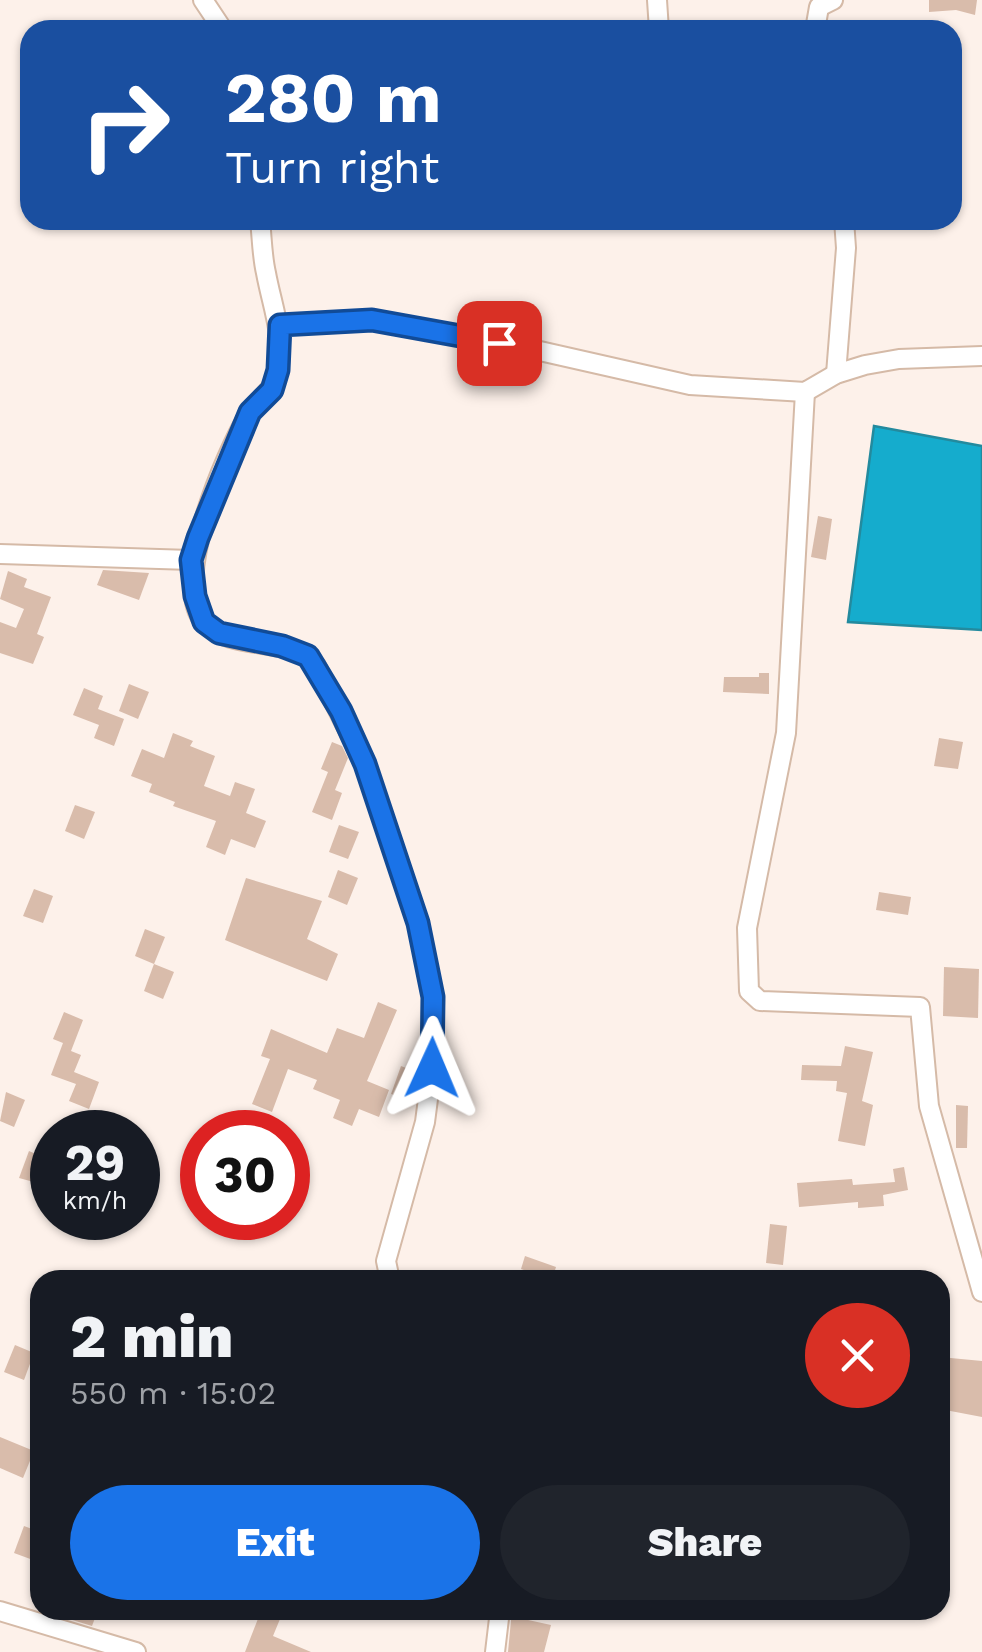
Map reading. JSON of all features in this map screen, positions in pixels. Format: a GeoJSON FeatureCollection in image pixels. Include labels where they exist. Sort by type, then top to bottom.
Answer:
{"type":"FeatureCollection","features":[{"type":"Feature","properties":{"kind":"street"},"geometry":{"type":"LineString","coordinates":[[817,20],[819,7],[833,0]]}},
{"type":"Feature","properties":{"kind":"street"},"geometry":{"type":"LineString","coordinates":[[261,230],[265,271],[280,325],[278,370],[272,390],[250,412],[205,516],[191,560],[195,596],[204,622],[219,633],[282,646],[308,656],[316,666],[365,764],[418,923],[433,997],[432,1068],[425,1122],[386,1262],[388,1270]]}},
{"type":"Feature","properties":{"kind":"street"},"geometry":{"type":"LineString","coordinates":[[836,374],[845,230]]}},
{"type":"Feature","properties":{"kind":"street"},"geometry":{"type":"LineString","coordinates":[[280,325],[372,320],[531,348],[690,385],[805,392],[836,374],[899,358],[982,356]]}},
{"type":"Feature","properties":{"kind":"street"},"geometry":{"type":"LineString","coordinates":[[805,392],[786,733],[748,928],[749,992],[760,1000],[920,1007],[929,1106],[982,1292]]}},
{"type":"Feature","properties":{"kind":"street"},"geometry":{"type":"LineString","coordinates":[[0,554],[191,560]]}},
{"type":"Feature","properties":{"kind":"street"},"geometry":{"type":"LineString","coordinates":[[0,1611],[136,1652]]}},
{"type":"Feature","properties":{"kind":"street"},"geometry":{"type":"LineString","coordinates":[[496,1652],[499,1620]]}},
{"type":"Feature","properties":{"kind":"water"},"geometry":{"type":"Polygon","coordinates":[[[874,426],[982,446],[982,630],[848,622],[874,426]]]}},
{"type":"Feature","properties":{"kind":"building"},"geometry":{"type":"Polygon","coordinates":[[[929,0],[977,0],[975,15],[956,10],[929,12],[929,0]]]}},
{"type":"Feature","properties":{"kind":"building"},"geometry":{"type":"Polygon","coordinates":[[[818,516],[832,519],[826,560],[811,557],[818,516]]]}},
{"type":"Feature","properties":{"kind":"building"},"geometry":{"type":"Polygon","coordinates":[[[103,570],[149,573],[139,600],[97,585],[103,570]]]}},
{"type":"Feature","properties":{"kind":"building"},"geometry":{"type":"Polygon","coordinates":[[[8,571],[27,579],[24,587],[51,597],[37,634],[44,637],[33,664],[0,653],[0,622],[16,628],[24,609],[0,599],[8,571]]]}},
{"type":"Feature","properties":{"kind":"building"},"geometry":{"type":"Polygon","coordinates":[[[759,673],[769,673],[769,694],[723,692],[724,677],[759,677],[759,673]]]}},
{"type":"Feature","properties":{"kind":"building"},"geometry":{"type":"Polygon","coordinates":[[[129,684],[149,692],[138,719],[119,711],[129,684]]]}},
{"type":"Feature","properties":{"kind":"building"},"geometry":{"type":"Polygon","coordinates":[[[84,688],[103,696],[98,709],[124,719],[114,746],[94,738],[99,725],[73,715],[84,688]]]}},
{"type":"Feature","properties":{"kind":"building"},"geometry":{"type":"Polygon","coordinates":[[[173,733],[193,741],[190,746],[215,756],[204,786],[230,796],[235,782],[255,789],[246,813],[266,821],[255,848],[231,839],[225,855],[206,847],[216,821],[173,806],[175,802],[149,792],[152,784],[131,776],[142,749],[164,758],[173,733]]]}},
{"type":"Feature","properties":{"kind":"building"},"geometry":{"type":"Polygon","coordinates":[[[939,738],[963,742],[958,769],[934,766],[939,738]]]}},
{"type":"Feature","properties":{"kind":"building"},"geometry":{"type":"Polygon","coordinates":[[[332,742],[342,746],[348,758],[335,790],[342,793],[332,820],[312,812],[328,772],[321,769],[332,742]]]}},
{"type":"Feature","properties":{"kind":"building"},"geometry":{"type":"Polygon","coordinates":[[[75,805],[95,812],[84,839],[65,831],[75,805]]]}},
{"type":"Feature","properties":{"kind":"building"},"geometry":{"type":"Polygon","coordinates":[[[339,825],[359,832],[348,859],[329,852],[339,825]]]}},
{"type":"Feature","properties":{"kind":"building"},"geometry":{"type":"Polygon","coordinates":[[[338,870],[358,878],[347,905],[328,897],[338,870]]]}},
{"type":"Feature","properties":{"kind":"building"},"geometry":{"type":"Polygon","coordinates":[[[246,878],[322,901],[307,939],[338,954],[327,981],[225,940],[246,878]]]}},
{"type":"Feature","properties":{"kind":"building"},"geometry":{"type":"Polygon","coordinates":[[[34,889],[53,896],[43,923],[23,916],[34,889]]]}},
{"type":"Feature","properties":{"kind":"building"},"geometry":{"type":"Polygon","coordinates":[[[879,892],[911,897],[908,915],[876,910],[879,892]]]}},
{"type":"Feature","properties":{"kind":"building"},"geometry":{"type":"Polygon","coordinates":[[[145,929],[165,937],[154,964],[135,956],[145,929]]]}},
{"type":"Feature","properties":{"kind":"building"},"geometry":{"type":"Polygon","coordinates":[[[154,964],[174,972],[163,999],[144,991],[154,964]]]}},
{"type":"Feature","properties":{"kind":"building"},"geometry":{"type":"Polygon","coordinates":[[[944,967],[979,969],[978,1018],[943,1016],[944,967]]]}},
{"type":"Feature","properties":{"kind":"building"},"geometry":{"type":"Polygon","coordinates":[[[378,1002],[397,1010],[367,1081],[389,1090],[379,1117],[359,1109],[352,1126],[333,1118],[340,1100],[313,1089],[317,1080],[288,1069],[273,1110],[252,1104],[270,1059],[261,1056],[271,1029],[327,1053],[337,1028],[364,1038],[378,1002]]]}},
{"type":"Feature","properties":{"kind":"building"},"geometry":{"type":"Polygon","coordinates":[[[64,1012],[83,1020],[71,1051],[81,1055],[74,1072],[99,1082],[89,1109],[69,1101],[76,1084],[51,1075],[63,1043],[53,1039],[64,1012]]]}},
{"type":"Feature","properties":{"kind":"building"},"geometry":{"type":"Polygon","coordinates":[[[845,1046],[873,1052],[862,1101],[873,1105],[865,1146],[838,1141],[847,1093],[836,1091],[837,1081],[801,1080],[802,1065],[841,1066],[845,1046]]]}},
{"type":"Feature","properties":{"kind":"building"},"geometry":{"type":"Polygon","coordinates":[[[401,1066],[419,1073],[410,1101],[391,1094],[401,1066]]]}},
{"type":"Feature","properties":{"kind":"building"},"geometry":{"type":"Polygon","coordinates":[[[6,1092],[25,1100],[14,1127],[0,1121],[6,1092]]]}},
{"type":"Feature","properties":{"kind":"building"},"geometry":{"type":"Polygon","coordinates":[[[956,1105],[968,1106],[967,1148],[956,1148],[956,1105]]]}},
{"type":"Feature","properties":{"kind":"building"},"geometry":{"type":"Polygon","coordinates":[[[29,1151],[30,1181],[19,1178],[29,1151]]]}},
{"type":"Feature","properties":{"kind":"building"},"geometry":{"type":"Polygon","coordinates":[[[904,1167],[908,1190],[883,1195],[884,1206],[858,1208],[858,1202],[799,1207],[797,1183],[852,1179],[853,1185],[895,1182],[893,1169],[904,1167]]]}},
{"type":"Feature","properties":{"kind":"building"},"geometry":{"type":"Polygon","coordinates":[[[770,1224],[787,1226],[783,1265],[766,1263],[770,1224]]]}},
{"type":"Feature","properties":{"kind":"building"},"geometry":{"type":"Polygon","coordinates":[[[525,1256],[556,1267],[555,1270],[521,1269],[525,1256]]]}},
{"type":"Feature","properties":{"kind":"building"},"geometry":{"type":"Polygon","coordinates":[[[15,1345],[30,1351],[24,1380],[4,1372],[15,1345]]]}},
{"type":"Feature","properties":{"kind":"building"},"geometry":{"type":"Polygon","coordinates":[[[950,1358],[982,1361],[982,1417],[950,1411],[950,1358]]]}},
{"type":"Feature","properties":{"kind":"building"},"geometry":{"type":"Polygon","coordinates":[[[0,1437],[30,1449],[23,1478],[0,1468],[0,1437]]]}},
{"type":"Feature","properties":{"kind":"building"},"geometry":{"type":"Polygon","coordinates":[[[24,1526],[30,1528],[30,1559],[14,1553],[24,1526]]]}},
{"type":"Feature","properties":{"kind":"building"},"geometry":{"type":"Polygon","coordinates":[[[72,1620],[94,1620],[92,1626],[72,1620]]]}},
{"type":"Feature","properties":{"kind":"building"},"geometry":{"type":"Polygon","coordinates":[[[257,1620],[280,1620],[273,1636],[311,1652],[245,1652],[257,1620]]]}},
{"type":"Feature","properties":{"kind":"building"},"geometry":{"type":"Polygon","coordinates":[[[511,1620],[551,1625],[544,1652],[508,1652],[511,1620]]]}},
{"type":"Feature","properties":{"kind":"route"},"geometry":{"type":"LineString","coordinates":[[432,1068],[433,997],[418,923],[365,764],[341,711],[308,656],[282,646],[219,633],[204,622],[195,596],[191,560],[205,516],[250,412],[272,390],[278,370],[280,325],[372,320],[499,343]]}}]}
